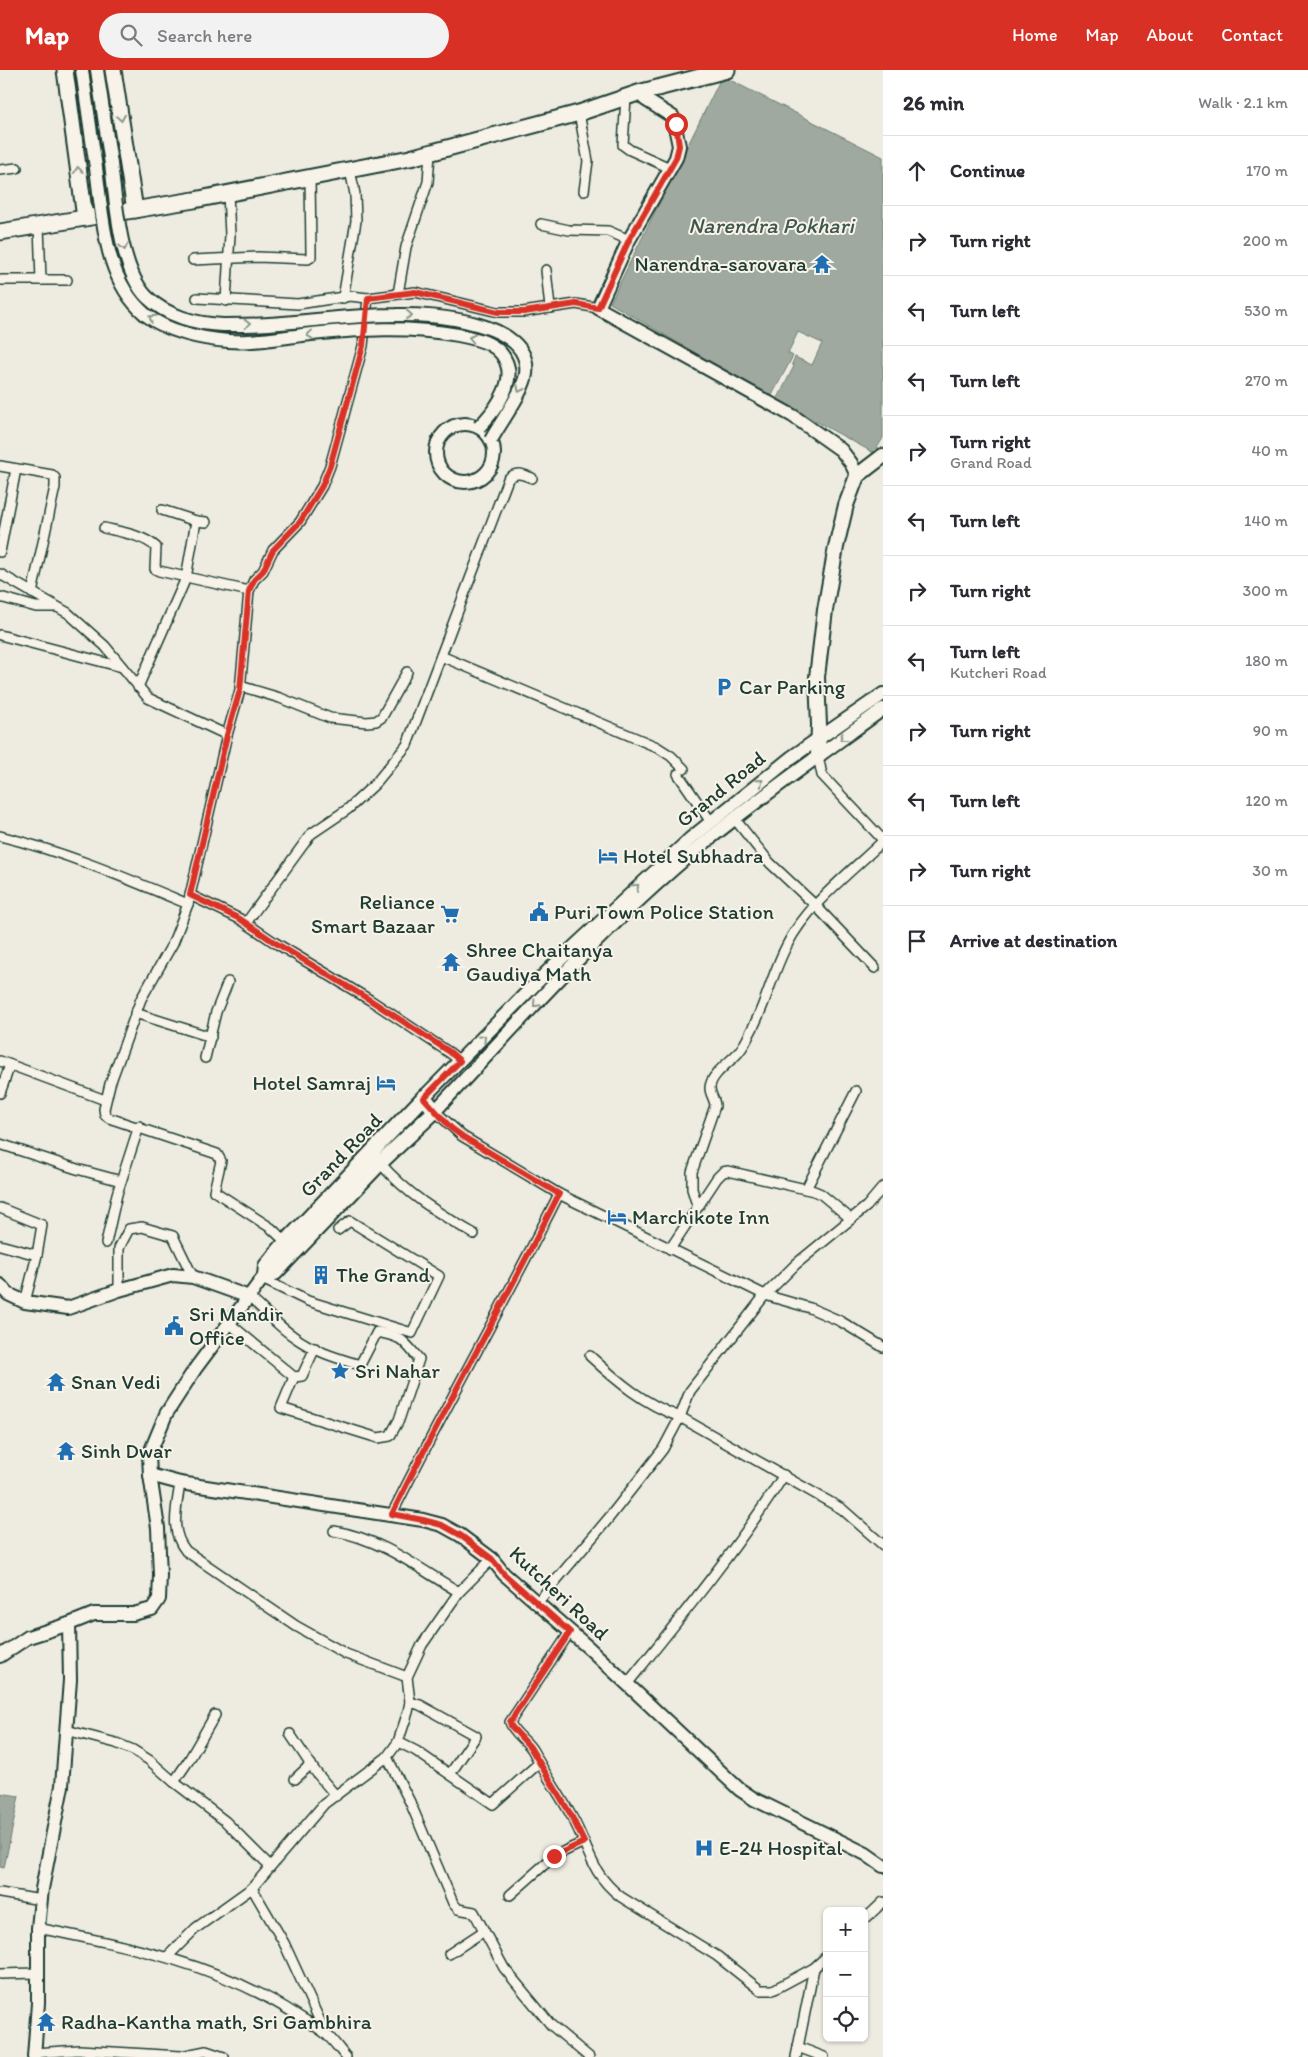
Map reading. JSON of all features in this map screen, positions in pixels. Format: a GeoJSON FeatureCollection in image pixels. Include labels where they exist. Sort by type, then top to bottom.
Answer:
{"type":"FeatureCollection","features":[{"type":"Feature","properties":{"kind":"highway"},"geometry":{"type":"LineString","coordinates":[[65,70],[85,218]]}},
{"type":"Feature","properties":{"kind":"highway"},"geometry":{"type":"LineString","coordinates":[[113,70],[135,210]]}},
{"type":"Feature","properties":{"kind":"highway"},"geometry":{"type":"LineString","coordinates":[[0,232],[135,210],[350,170],[430,152],[579,113],[632,95],[727,70]]}},
{"type":"Feature","properties":{"kind":"main road"},"geometry":{"type":"LineString","coordinates":[[82,70],[108,250],[114,269],[124,289],[146,314],[160,323],[178,330],[202,337],[229,341],[274,339],[348,330],[401,328],[434,331],[488,342],[506,358],[509,372],[508,382],[486,420],[479,426]]}},
{"type":"Feature","properties":{"kind":"main road"},"geometry":{"type":"LineString","coordinates":[[97,70],[110,164],[129,265],[146,296],[157,306],[169,313],[222,325],[267,324],[398,314],[456,320],[499,332],[513,339],[522,352],[526,363],[526,375],[522,387],[492,440]]}},
{"type":"Feature","properties":{"kind":"main road"},"geometry":{"type":"LineString","coordinates":[[632,95],[646,100],[673,117],[679,146],[670,168],[629,240],[598,308],[793,416],[841,450],[851,463],[857,476]]}},
{"type":"Feature","properties":{"kind":"main road"},"geometry":{"type":"LineString","coordinates":[[464,424],[479,426],[492,440],[495,456],[490,468],[484,475],[466,481],[457,480],[446,475],[436,462],[435,449],[439,439],[451,428],[464,424]]}},
{"type":"Feature","properties":{"kind":"main road"},"geometry":{"type":"LineString","coordinates":[[818,756],[817,677],[825,610],[838,538],[846,505],[857,476],[883,456]]}},
{"type":"Feature","properties":{"kind":"main road","name":"Grand Road"},"geometry":{"type":"LineString","coordinates":[[0,1656],[28,1637],[94,1614],[134,1614],[152,1609],[159,1599],[160,1575],[158,1528],[149,1455],[166,1414],[195,1369],[264,1277],[266,1266],[286,1242],[460,1061],[576,944],[642,881],[711,822],[792,757],[883,694]]}},
{"type":"Feature","properties":{"kind":"main road","name":"Grand Road"},"geometry":{"type":"LineString","coordinates":[[264,1277],[275,1273],[380,1163],[435,1111],[547,991],[622,916],[734,818],[883,709]]}},
{"type":"Feature","properties":{"kind":"main road"},"geometry":{"type":"LineString","coordinates":[[424,1098],[435,1111]]}},
{"type":"Feature","properties":{"kind":"main road"},"geometry":{"type":"LineString","coordinates":[[0,1285],[8,1294],[25,1302],[68,1308],[119,1290],[173,1275],[193,1277],[249,1297]]}},
{"type":"Feature","properties":{"kind":"main road","name":"Kutcheri Road"},"geometry":{"type":"LineString","coordinates":[[150,1475],[180,1483],[392,1514],[442,1525],[460,1535],[492,1559],[504,1574],[536,1604],[570,1632],[739,1789],[866,1854],[883,1866]]}},
{"type":"Feature","properties":{"kind":"main road"},"geometry":{"type":"LineString","coordinates":[[34,2055],[38,1928],[41,1900],[62,1786],[70,1680],[69,1624]]}},
{"type":"Feature","properties":{"kind":"street"},"geometry":{"type":"LineString","coordinates":[[632,95],[623,145],[670,168]]}},
{"type":"Feature","properties":{"kind":"street"},"geometry":{"type":"LineString","coordinates":[[579,113],[588,161],[584,191]]}},
{"type":"Feature","properties":{"kind":"street"},"geometry":{"type":"LineString","coordinates":[[398,294],[406,247],[428,182],[430,152]]}},
{"type":"Feature","properties":{"kind":"street"},"geometry":{"type":"LineString","coordinates":[[0,170],[17,168]]}},
{"type":"Feature","properties":{"kind":"street"},"geometry":{"type":"LineString","coordinates":[[343,298],[356,220],[355,194],[350,170]]}},
{"type":"Feature","properties":{"kind":"street"},"geometry":{"type":"LineString","coordinates":[[193,260],[258,257],[308,259],[310,257],[310,177]]}},
{"type":"Feature","properties":{"kind":"street"},"geometry":{"type":"LineString","coordinates":[[226,301],[230,258],[228,193]]}},
{"type":"Feature","properties":{"kind":"street"},"geometry":{"type":"LineString","coordinates":[[541,224],[570,230],[608,231],[629,240]]}},
{"type":"Feature","properties":{"kind":"street"},"geometry":{"type":"LineString","coordinates":[[39,226],[41,280]]}},
{"type":"Feature","properties":{"kind":"street"},"geometry":{"type":"LineString","coordinates":[[546,270],[550,308]]}},
{"type":"Feature","properties":{"kind":"street"},"geometry":{"type":"LineString","coordinates":[[0,280],[67,280]]}},
{"type":"Feature","properties":{"kind":"street"},"geometry":{"type":"LineString","coordinates":[[197,298],[298,304],[350,296],[368,298],[415,292],[498,312],[524,312],[576,304],[598,308]]}},
{"type":"Feature","properties":{"kind":"street"},"geometry":{"type":"LineString","coordinates":[[286,1242],[271,1228],[214,1191],[221,1161],[217,1154],[139,1126],[109,1118],[105,1115],[104,1110],[110,1084],[141,999],[173,943],[189,899],[240,686],[249,591],[254,580],[263,571],[273,550],[300,522],[322,486],[330,466],[363,346],[368,298]]}},
{"type":"Feature","properties":{"kind":"street"},"geometry":{"type":"LineString","coordinates":[[0,466],[52,475],[55,478],[56,482],[32,593]]}},
{"type":"Feature","properties":{"kind":"street"},"geometry":{"type":"LineString","coordinates":[[0,552],[4,511],[16,469]]}},
{"type":"Feature","properties":{"kind":"street"},"geometry":{"type":"LineString","coordinates":[[246,923],[311,834],[348,809],[375,784],[407,746],[508,479],[513,474],[518,473],[532,478]]}},
{"type":"Feature","properties":{"kind":"street"},"geometry":{"type":"LineString","coordinates":[[162,510],[196,521],[206,522]]}},
{"type":"Feature","properties":{"kind":"street"},"geometry":{"type":"LineString","coordinates":[[138,688],[186,578],[196,521]]}},
{"type":"Feature","properties":{"kind":"street"},"geometry":{"type":"LineString","coordinates":[[104,528],[135,536],[152,543],[156,547],[156,569],[166,574],[249,591]]}},
{"type":"Feature","properties":{"kind":"street"},"geometry":{"type":"LineString","coordinates":[[0,574],[68,613],[105,646],[148,698],[227,735]]}},
{"type":"Feature","properties":{"kind":"street"},"geometry":{"type":"LineString","coordinates":[[0,597],[36,607],[56,606]]}},
{"type":"Feature","properties":{"kind":"street"},"geometry":{"type":"LineString","coordinates":[[0,635],[122,667]]}},
{"type":"Feature","properties":{"kind":"street"},"geometry":{"type":"LineString","coordinates":[[441,656],[657,747],[671,756],[711,822]]}},
{"type":"Feature","properties":{"kind":"street"},"geometry":{"type":"LineString","coordinates":[[240,686],[280,698],[330,718],[366,722],[376,721],[382,717],[407,672]]}},
{"type":"Feature","properties":{"kind":"street"},"geometry":{"type":"LineString","coordinates":[[697,1205],[691,1181],[715,1106],[715,1099],[710,1091],[712,1080],[745,1043],[768,995],[786,946],[802,922],[883,841],[822,774],[818,756]]}},
{"type":"Feature","properties":{"kind":"street"},"geometry":{"type":"LineString","coordinates":[[734,818],[770,863],[816,906],[875,968]]}},
{"type":"Feature","properties":{"kind":"street"},"geometry":{"type":"LineString","coordinates":[[0,836],[33,844],[225,910],[292,954],[378,1005],[450,1052],[460,1061]]}},
{"type":"Feature","properties":{"kind":"street"},"geometry":{"type":"LineString","coordinates":[[206,1058],[216,1012],[228,982]]}},
{"type":"Feature","properties":{"kind":"street"},"geometry":{"type":"LineString","coordinates":[[136,1013],[211,1037]]}},
{"type":"Feature","properties":{"kind":"street"},"geometry":{"type":"LineString","coordinates":[[0,1061],[105,1100]]}},
{"type":"Feature","properties":{"kind":"street"},"geometry":{"type":"LineString","coordinates":[[0,1092],[10,1065]]}},
{"type":"Feature","properties":{"kind":"street"},"geometry":{"type":"LineString","coordinates":[[806,1189],[856,1091]]}},
{"type":"Feature","properties":{"kind":"street"},"geometry":{"type":"LineString","coordinates":[[435,1111],[462,1136],[559,1194],[765,1295],[810,1308],[840,1321],[883,1347]]}},
{"type":"Feature","properties":{"kind":"street"},"geometry":{"type":"LineString","coordinates":[[106,1243],[120,1181],[139,1126]]}},
{"type":"Feature","properties":{"kind":"street"},"geometry":{"type":"LineString","coordinates":[[0,1144],[120,1181]]}},
{"type":"Feature","properties":{"kind":"street"},"geometry":{"type":"LineString","coordinates":[[380,1163],[415,1198],[474,1234]]}},
{"type":"Feature","properties":{"kind":"street"},"geometry":{"type":"LineString","coordinates":[[670,1249],[697,1205],[722,1172],[806,1189],[821,1194],[851,1219]]}},
{"type":"Feature","properties":{"kind":"street"},"geometry":{"type":"LineString","coordinates":[[536,1604],[608,1520],[663,1449],[680,1417],[690,1390],[765,1295],[796,1264],[867,1206],[883,1187]]}},
{"type":"Feature","properties":{"kind":"street"},"geometry":{"type":"LineString","coordinates":[[392,1514],[467,1367],[518,1275],[559,1194]]}},
{"type":"Feature","properties":{"kind":"street"},"geometry":{"type":"LineString","coordinates":[[0,1208],[42,1225],[37,1255],[25,1302]]}},
{"type":"Feature","properties":{"kind":"street"},"geometry":{"type":"LineString","coordinates":[[264,1277],[308,1301],[412,1333],[439,1276],[350,1221],[338,1230]]}},
{"type":"Feature","properties":{"kind":"street"},"geometry":{"type":"LineString","coordinates":[[119,1290],[119,1248],[129,1229],[142,1227],[173,1236],[193,1277]]}},
{"type":"Feature","properties":{"kind":"street"},"geometry":{"type":"LineString","coordinates":[[0,1245],[37,1255]]}},
{"type":"Feature","properties":{"kind":"street"},"geometry":{"type":"LineString","coordinates":[[249,1297],[293,1337],[329,1356],[360,1365],[377,1332],[398,1336],[419,1359],[398,1420],[390,1436],[378,1438],[281,1408],[294,1377]]}},
{"type":"Feature","properties":{"kind":"street"},"geometry":{"type":"LineString","coordinates":[[230,1323],[294,1377],[302,1376],[315,1348]]}},
{"type":"Feature","properties":{"kind":"street"},"geometry":{"type":"LineString","coordinates":[[590,1356],[634,1394],[655,1407],[680,1417],[842,1509],[883,1545]]}},
{"type":"Feature","properties":{"kind":"street"},"geometry":{"type":"LineString","coordinates":[[627,1684],[712,1579],[784,1476]]}},
{"type":"Feature","properties":{"kind":"street"},"geometry":{"type":"LineString","coordinates":[[180,1483],[176,1534],[186,1551],[296,1626],[346,1654],[407,1677]]}},
{"type":"Feature","properties":{"kind":"street"},"geometry":{"type":"LineString","coordinates":[[334,1531],[356,1535],[383,1546],[459,1592]]}},
{"type":"Feature","properties":{"kind":"street"},"geometry":{"type":"LineString","coordinates":[[167,1957],[196,1928],[252,1888],[324,1804],[386,1757],[398,1742],[410,1702],[407,1677],[422,1645],[459,1592],[492,1559]]}},
{"type":"Feature","properties":{"kind":"street"},"geometry":{"type":"LineString","coordinates":[[570,1632],[510,1722],[511,1726],[526,1740],[571,1815],[584,1842],[592,1865],[608,1887],[620,1897],[717,1956],[760,1990],[773,1990],[814,1968],[823,1960]]}},
{"type":"Feature","properties":{"kind":"street"},"geometry":{"type":"LineString","coordinates":[[410,1702],[420,1705],[476,1736],[450,1774]]}},
{"type":"Feature","properties":{"kind":"street"},"geometry":{"type":"LineString","coordinates":[[174,1782],[215,1715]]}},
{"type":"Feature","properties":{"kind":"street"},"geometry":{"type":"LineString","coordinates":[[66,1730],[116,1743],[133,1750],[149,1760],[174,1782],[225,1821],[270,1866]]}},
{"type":"Feature","properties":{"kind":"street"},"geometry":{"type":"LineString","coordinates":[[290,1734],[336,1796]]}},
{"type":"Feature","properties":{"kind":"street"},"geometry":{"type":"LineString","coordinates":[[398,1742],[416,1751],[493,1804],[539,1763]]}},
{"type":"Feature","properties":{"kind":"street"},"geometry":{"type":"LineString","coordinates":[[386,1757],[410,1802],[453,1903],[458,1909],[474,1912],[504,1968],[552,2025],[588,2057]]}},
{"type":"Feature","properties":{"kind":"street"},"geometry":{"type":"LineString","coordinates":[[295,1779],[311,1764]]}},
{"type":"Feature","properties":{"kind":"street"},"geometry":{"type":"LineString","coordinates":[[510,1895],[554,1856],[584,1842]]}},
{"type":"Feature","properties":{"kind":"street"},"geometry":{"type":"LineString","coordinates":[[252,1888],[284,1942],[326,2034]]}},
{"type":"Feature","properties":{"kind":"street"},"geometry":{"type":"LineString","coordinates":[[0,1893],[41,1900]]}},
{"type":"Feature","properties":{"kind":"street"},"geometry":{"type":"LineString","coordinates":[[868,1916],[883,1902]]}},
{"type":"Feature","properties":{"kind":"street"},"geometry":{"type":"LineString","coordinates":[[38,1928],[114,1943],[167,1957],[226,1978],[269,1997],[326,2034],[346,2057]]}},
{"type":"Feature","properties":{"kind":"street"},"geometry":{"type":"LineString","coordinates":[[449,1954],[484,1931]]}},
{"type":"Feature","properties":{"kind":"street"},"geometry":{"type":"LineString","coordinates":[[796,2057],[814,1968]]}},
{"type":"Feature","properties":{"kind":"street"},"geometry":{"type":"LineString","coordinates":[[0,1974],[38,1973]]}},
{"type":"Feature","properties":{"kind":"street"},"geometry":{"type":"LineString","coordinates":[[798,2047],[824,2057]]}},
{"type":"Feature","properties":{"kind":"street"},"geometry":{"type":"LineString","coordinates":[[34,2055],[78,2050],[181,2056],[206,2051],[224,2057]]}},
{"type":"Feature","properties":{"kind":"water","name":"Narendra Pokhari"},"geometry":{"type":"Polygon","coordinates":[[[722,76],[883,157],[883,438],[874,453],[777,400],[794,366],[792,364],[795,357],[812,365],[822,343],[798,332],[788,353],[793,356],[771,397],[610,303],[722,76]]]}},
{"type":"Feature","properties":{"kind":"water"},"geometry":{"type":"Polygon","coordinates":[[[0,1793],[19,1796],[4,1868],[0,1867],[0,1793]]]}},
{"type":"Feature","properties":{"kind":"place","name":"Narendra-sarovara"},"geometry":{"type":"Point","coordinates":[822,264]}},
{"type":"Feature","properties":{"kind":"place","name":"Car Parking"},"geometry":{"type":"Point","coordinates":[724,687]}},
{"type":"Feature","properties":{"kind":"place","name":"Hotel Subhadra"},"geometry":{"type":"Point","coordinates":[608,856]}},
{"type":"Feature","properties":{"kind":"place","name":"Puri Town Police Station"},"geometry":{"type":"Point","coordinates":[539,912]}},
{"type":"Feature","properties":{"kind":"place","name":"Reliance Smart Bazaar"},"geometry":{"type":"Point","coordinates":[450,914]}},
{"type":"Feature","properties":{"kind":"place","name":"Shree Chaitanya Gaudiya Math"},"geometry":{"type":"Point","coordinates":[451,962]}},
{"type":"Feature","properties":{"kind":"place","name":"Hotel Samraj"},"geometry":{"type":"Point","coordinates":[386,1083]}},
{"type":"Feature","properties":{"kind":"place","name":"Marchikote Inn"},"geometry":{"type":"Point","coordinates":[617,1217]}},
{"type":"Feature","properties":{"kind":"place","name":"The Grand"},"geometry":{"type":"Point","coordinates":[321,1275]}},
{"type":"Feature","properties":{"kind":"place","name":"Sri Mandir Office"},"geometry":{"type":"Point","coordinates":[174,1326]}},
{"type":"Feature","properties":{"kind":"place","name":"Sri Nahar"},"geometry":{"type":"Point","coordinates":[340,1371]}},
{"type":"Feature","properties":{"kind":"place","name":"Snan Vedi"},"geometry":{"type":"Point","coordinates":[56,1382]}},
{"type":"Feature","properties":{"kind":"place","name":"Sinh Dwar"},"geometry":{"type":"Point","coordinates":[66,1451]}},
{"type":"Feature","properties":{"kind":"place","name":"E-24 Hospital"},"geometry":{"type":"Point","coordinates":[704,1848]}},
{"type":"Feature","properties":{"kind":"place","name":"Radha-Kantha math, Sri Gambhira"},"geometry":{"type":"Point","coordinates":[46,2022]}},
{"type":"Feature","properties":{"kind":"route"},"geometry":{"type":"LineString","coordinates":[[554,1856],[584,1842],[571,1815],[526,1740],[515,1731],[510,1722],[570,1632],[536,1604],[504,1574],[492,1559],[460,1535],[442,1525],[392,1514],[428,1440],[518,1275],[559,1194],[462,1136],[451,1128],[424,1098],[460,1061],[450,1052],[332,976],[292,954],[240,919],[225,910],[190,895],[227,735],[240,690],[249,591],[254,580],[263,571],[273,550],[300,522],[322,486],[330,466],[363,346],[368,298],[415,292],[498,312],[524,312],[576,304],[598,308],[629,240],[676,158],[679,146],[676,124]]}}]}
